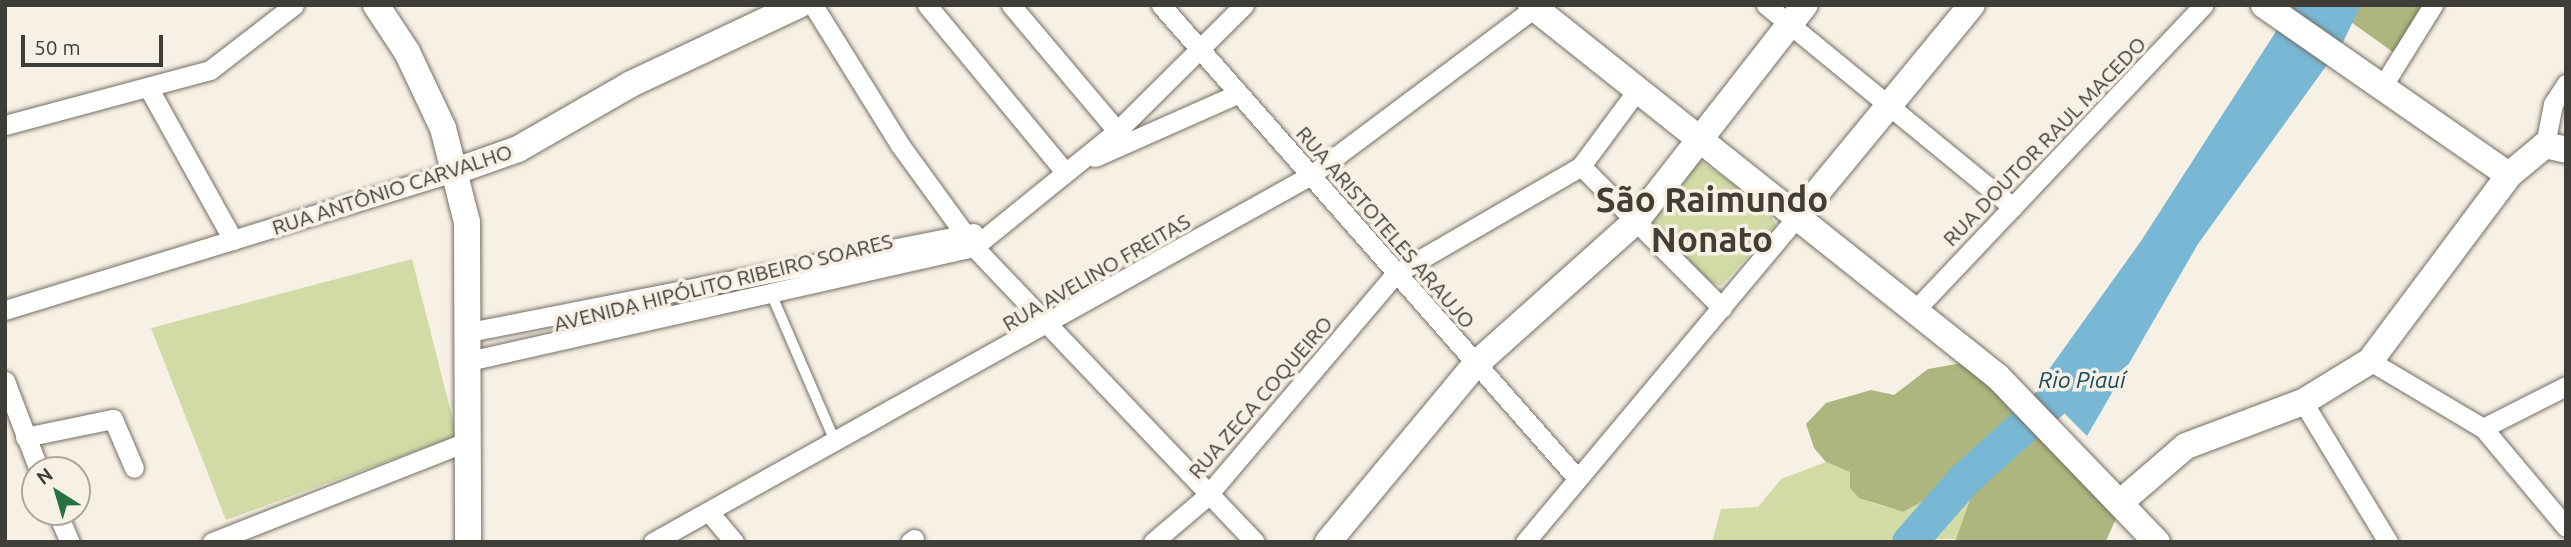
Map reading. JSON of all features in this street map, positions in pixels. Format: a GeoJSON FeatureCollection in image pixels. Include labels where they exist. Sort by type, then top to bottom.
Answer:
{"type":"FeatureCollection","features":[{"type":"Feature","properties":{"kind":"main road","name":"RUA ANTÔNIO CARVALHO"},"geometry":{"type":"LineString","coordinates":[[456,171],[518,149],[653,74],[799,5]]}},
{"type":"Feature","properties":{"kind":"main road"},"geometry":{"type":"LineString","coordinates":[[1797,217],[1972,5]]}},
{"type":"Feature","properties":{"kind":"main road"},"geometry":{"type":"LineString","coordinates":[[1536,6],[1700,140],[1917,309],[1998,377],[2115,493],[2147,537]]}},
{"type":"Feature","properties":{"kind":"main road"},"geometry":{"type":"LineString","coordinates":[[2268,8],[2509,175]]}},
{"type":"Feature","properties":{"kind":"main road"},"geometry":{"type":"LineString","coordinates":[[381,9],[425,84],[456,171],[471,268],[473,332],[468,435],[468,542]]}},
{"type":"Feature","properties":{"kind":"main road"},"geometry":{"type":"LineString","coordinates":[[1328,542],[1476,364],[1636,221],[1797,15]]}},
{"type":"Feature","properties":{"kind":"main road"},"geometry":{"type":"LineString","coordinates":[[2115,493],[2186,446],[2303,402],[2370,361],[2509,175],[2553,142]]}},
{"type":"Feature","properties":{"kind":"street"},"geometry":{"type":"LineString","coordinates":[[5,125],[149,89],[210,70],[294,5]]}},
{"type":"Feature","properties":{"kind":"street"},"geometry":{"type":"LineString","coordinates":[[813,5],[900,145],[1046,328],[1206,496],[1255,542]]}},
{"type":"Feature","properties":{"kind":"street"},"geometry":{"type":"LineString","coordinates":[[927,5],[1070,169]]}},
{"type":"Feature","properties":{"kind":"street"},"geometry":{"type":"LineString","coordinates":[[1011,5],[1117,131]]}},
{"type":"Feature","properties":{"kind":"street","name":"RUA ARISTOTELES ARAUJO"},"geometry":{"type":"LineString","coordinates":[[1161,5],[1577,478]]}},
{"type":"Feature","properties":{"kind":"street","name":"AVENIDA HIPÓLITO RIBEIRO SOARES"},"geometry":{"type":"LineString","coordinates":[[472,361],[769,291],[974,237],[1070,169],[1117,131],[1200,52],[1244,5]]}},
{"type":"Feature","properties":{"kind":"street"},"geometry":{"type":"LineString","coordinates":[[1766,5],[1797,15],[1889,106],[2013,207]]}},
{"type":"Feature","properties":{"kind":"street","name":"RUA DOUTOR RAUL MACEDO"},"geometry":{"type":"LineString","coordinates":[[1917,309],[2204,5]]}},
{"type":"Feature","properties":{"kind":"street"},"geometry":{"type":"LineString","coordinates":[[2382,87],[2433,5]]}},
{"type":"Feature","properties":{"kind":"street","name":"RUA AVELINO FREITAS"},"geometry":{"type":"LineString","coordinates":[[653,542],[1046,328],[1311,175],[1536,6]]}},
{"type":"Feature","properties":{"kind":"street"},"geometry":{"type":"LineString","coordinates":[[2553,142],[2566,84]]}},
{"type":"Feature","properties":{"kind":"street"},"geometry":{"type":"LineString","coordinates":[[149,89],[233,240]]}},
{"type":"Feature","properties":{"kind":"street"},"geometry":{"type":"LineString","coordinates":[[1638,89],[1581,166],[1722,308]]}},
{"type":"Feature","properties":{"kind":"street","name":"AVENIDA HIPÓLITO RIBEIRO SOARES"},"geometry":{"type":"LineString","coordinates":[[1070,169],[1237,94]]}},
{"type":"Feature","properties":{"kind":"street"},"geometry":{"type":"LineString","coordinates":[[2553,142],[2566,117]]}},
{"type":"Feature","properties":{"kind":"street","name":"RUA ZECA COQUEIRO"},"geometry":{"type":"LineString","coordinates":[[1153,542],[1206,496],[1395,274],[1581,166]]}},
{"type":"Feature","properties":{"kind":"street","name":"RUA ANTÔNIO CARVALHO"},"geometry":{"type":"LineString","coordinates":[[5,310],[456,171]]}},
{"type":"Feature","properties":{"kind":"street"},"geometry":{"type":"LineString","coordinates":[[1525,542],[1797,217]]}},
{"type":"Feature","properties":{"kind":"street","name":"AVENIDA HIPÓLITO RIBEIRO SOARES"},"geometry":{"type":"LineString","coordinates":[[473,332],[724,279],[974,237]]}},
{"type":"Feature","properties":{"kind":"street"},"geometry":{"type":"LineString","coordinates":[[724,279],[728,301]]}},
{"type":"Feature","properties":{"kind":"street"},"geometry":{"type":"LineString","coordinates":[[2370,361],[2483,428],[2566,527]]}},
{"type":"Feature","properties":{"kind":"street"},"geometry":{"type":"LineString","coordinates":[[5,381],[33,456]]}},
{"type":"Feature","properties":{"kind":"street"},"geometry":{"type":"LineString","coordinates":[[2483,428],[2566,386]]}},
{"type":"Feature","properties":{"kind":"street"},"geometry":{"type":"LineString","coordinates":[[2303,402],[2388,542]]}},
{"type":"Feature","properties":{"kind":"street"},"geometry":{"type":"LineString","coordinates":[[25,437],[113,419],[134,468]]}},
{"type":"Feature","properties":{"kind":"street"},"geometry":{"type":"LineString","coordinates":[[212,542],[468,435]]}},
{"type":"Feature","properties":{"kind":"street"},"geometry":{"type":"LineString","coordinates":[[709,512],[734,542]]}},
{"type":"Feature","properties":{"kind":"lane"},"geometry":{"type":"LineString","coordinates":[[769,291],[835,442]]}},
{"type":"Feature","properties":{"kind":"green space"},"geometry":{"type":"Polygon","coordinates":[[[2327,5],[2427,5],[2393,52],[2327,5]]]}},
{"type":"Feature","properties":{"kind":"green space"},"geometry":{"type":"Polygon","coordinates":[[[1698,159],[1765,206],[1776,225],[1721,286],[1706,281],[1651,217],[1698,159]]]}},
{"type":"Feature","properties":{"kind":"green space"},"geometry":{"type":"Polygon","coordinates":[[[412,259],[457,436],[226,520],[151,328],[412,259]]]}},
{"type":"Feature","properties":{"kind":"green space"},"geometry":{"type":"Polygon","coordinates":[[[1962,363],[2122,505],[2106,541],[1955,542],[1970,500],[1964,479],[1903,512],[1859,498],[1850,488],[1850,472],[1826,462],[1814,448],[1806,424],[1826,403],[1871,390],[1894,395],[1928,369],[1962,363]]]}},
{"type":"Feature","properties":{"kind":"green space"},"geometry":{"type":"Polygon","coordinates":[[[1826,462],[1850,472],[1850,488],[1872,503],[1903,512],[1964,479],[1970,500],[1957,539],[1712,542],[1721,509],[1758,507],[1781,479],[1826,462]]]}},
{"type":"Feature","properties":{"kind":"water","name":"Rio Piauí"},"geometry":{"type":"Polygon","coordinates":[[[2293,5],[2361,5],[2342,44],[2198,244],[2087,436],[2037,386],[2141,241],[2293,5]]]}},
{"type":"Feature","properties":{"kind":"waterway","name":"Rio Piauí"},"geometry":{"type":"LineString","coordinates":[[1909,542],[1964,479],[2087,369]]}},
{"type":"Feature","properties":{"kind":"district","name":"São Raimundo Nonato"},"geometry":{"type":"Point","coordinates":[1712,219]}}]}
